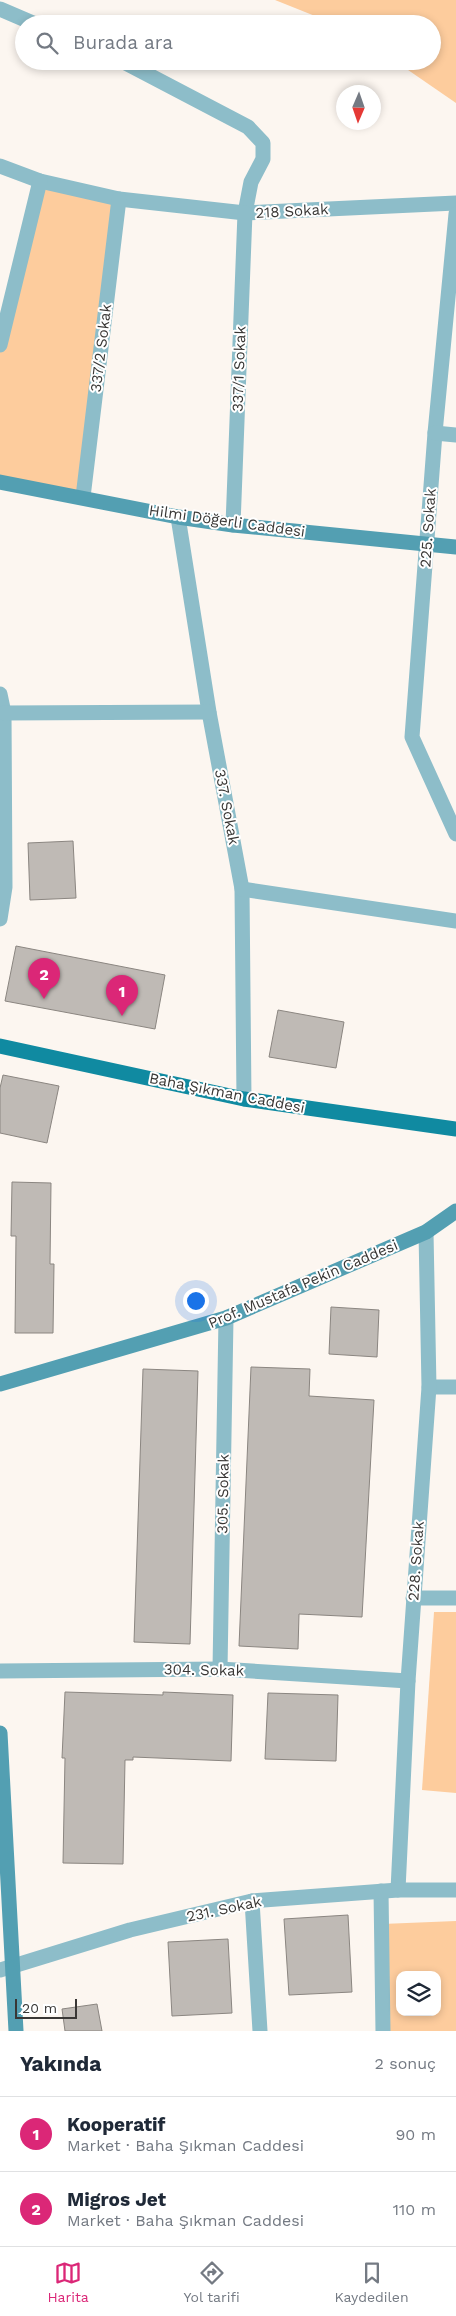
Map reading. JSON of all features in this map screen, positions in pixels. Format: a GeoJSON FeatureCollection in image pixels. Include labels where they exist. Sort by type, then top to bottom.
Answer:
{"type":"FeatureCollection","features":[{"type":"Feature","properties":{"kind":"main road","name":"Baha Şıkman Caddesi"},"geometry":{"type":"LineString","coordinates":[[0,1046],[244,1099],[456,1128]]}},
{"type":"Feature","properties":{"kind":"street"},"geometry":{"type":"LineString","coordinates":[[0,9],[15,15]]}},
{"type":"Feature","properties":{"kind":"street","name":"218 Sokak"},"geometry":{"type":"LineString","coordinates":[[139,70],[248,127],[263,143],[263,159],[251,182],[245,213],[456,203]]}},
{"type":"Feature","properties":{"kind":"street"},"geometry":{"type":"LineString","coordinates":[[0,166],[40,181],[119,199],[245,213]]}},
{"type":"Feature","properties":{"kind":"street"},"geometry":{"type":"LineString","coordinates":[[0,345],[40,181]]}},
{"type":"Feature","properties":{"kind":"street","name":"337/2 Sokak"},"geometry":{"type":"LineString","coordinates":[[83,497],[119,199]]}},
{"type":"Feature","properties":{"kind":"street","name":"337/1 Sokak"},"geometry":{"type":"LineString","coordinates":[[233,525],[245,213]]}},
{"type":"Feature","properties":{"kind":"street","name":"225. Sokak"},"geometry":{"type":"LineString","coordinates":[[456,214],[451,324],[435,433],[412,737],[456,834]]}},
{"type":"Feature","properties":{"kind":"street"},"geometry":{"type":"LineString","coordinates":[[435,433],[456,434]]}},
{"type":"Feature","properties":{"kind":"street","name":"Hilmi Döğerli Caddesi"},"geometry":{"type":"LineString","coordinates":[[0,482],[178,517],[233,525],[456,547]]}},
{"type":"Feature","properties":{"kind":"street","name":"337. Sokak"},"geometry":{"type":"LineString","coordinates":[[178,517],[209,712],[242,889],[244,1099]]}},
{"type":"Feature","properties":{"kind":"street"},"geometry":{"type":"LineString","coordinates":[[0,694],[4,713],[5,887],[0,919]]}},
{"type":"Feature","properties":{"kind":"street"},"geometry":{"type":"LineString","coordinates":[[4,713],[209,712]]}},
{"type":"Feature","properties":{"kind":"street"},"geometry":{"type":"LineString","coordinates":[[242,889],[456,921]]}},
{"type":"Feature","properties":{"kind":"street","name":"Prof. Mustafa Pekin Caddesi"},"geometry":{"type":"LineString","coordinates":[[0,1384],[226,1318],[426,1232],[456,1211]]}},
{"type":"Feature","properties":{"kind":"street","name":"228. Sokak"},"geometry":{"type":"LineString","coordinates":[[398,1890],[413,1598],[429,1387],[426,1232]]}},
{"type":"Feature","properties":{"kind":"street","name":"305. Sokak"},"geometry":{"type":"LineString","coordinates":[[220,1669],[226,1318]]}},
{"type":"Feature","properties":{"kind":"street"},"geometry":{"type":"LineString","coordinates":[[429,1387],[456,1387]]}},
{"type":"Feature","properties":{"kind":"street"},"geometry":{"type":"LineString","coordinates":[[413,1598],[456,1598]]}},
{"type":"Feature","properties":{"kind":"street","name":"304. Sokak"},"geometry":{"type":"LineString","coordinates":[[0,1671],[220,1669],[408,1681]]}},
{"type":"Feature","properties":{"kind":"street"},"geometry":{"type":"LineString","coordinates":[[0,1733],[6,1968],[16,2031]]}},
{"type":"Feature","properties":{"kind":"street","name":"231. Sokak"},"geometry":{"type":"LineString","coordinates":[[6,1968],[130,1930],[252,1901],[398,1890],[456,1890]]}},
{"type":"Feature","properties":{"kind":"street"},"geometry":{"type":"LineString","coordinates":[[381,1891],[383,2031]]}},
{"type":"Feature","properties":{"kind":"street"},"geometry":{"type":"LineString","coordinates":[[252,1901],[260,2031]]}},
{"type":"Feature","properties":{"kind":"shaded area"},"geometry":{"type":"Polygon","coordinates":[[[275,0],[456,0],[456,103],[408,70],[441,70],[441,15],[312,15],[275,0]]]}},
{"type":"Feature","properties":{"kind":"shaded area"},"geometry":{"type":"Polygon","coordinates":[[[40,181],[119,199],[83,497],[0,482],[0,345],[40,181]]]}},
{"type":"Feature","properties":{"kind":"shaded area"},"geometry":{"type":"Polygon","coordinates":[[[434,1612],[456,1612],[456,1793],[422,1790],[434,1612]]]}},
{"type":"Feature","properties":{"kind":"shaded area"},"geometry":{"type":"Polygon","coordinates":[[[456,1921],[456,2031],[388,2031],[382,1924],[456,1921]]]}},
{"type":"Feature","properties":{"kind":"building"},"geometry":{"type":"Polygon","coordinates":[[[73,841],[76,898],[30,900],[28,843],[73,841]]]}},
{"type":"Feature","properties":{"kind":"building"},"geometry":{"type":"Polygon","coordinates":[[[16,946],[165,975],[155,1029],[5,1001],[16,946]]]}},
{"type":"Feature","properties":{"kind":"building"},"geometry":{"type":"Polygon","coordinates":[[[278,1010],[344,1022],[336,1068],[269,1057],[278,1010]]]}},
{"type":"Feature","properties":{"kind":"building"},"geometry":{"type":"Polygon","coordinates":[[[3,1075],[59,1086],[47,1143],[0,1133],[0,1088],[3,1075]]]}},
{"type":"Feature","properties":{"kind":"building"},"geometry":{"type":"Polygon","coordinates":[[[12,1182],[51,1183],[50,1264],[54,1264],[53,1333],[15,1333],[16,1236],[11,1236],[12,1182]]]}},
{"type":"Feature","properties":{"kind":"building"},"geometry":{"type":"Polygon","coordinates":[[[331,1307],[379,1310],[377,1357],[329,1354],[331,1307]]]}},
{"type":"Feature","properties":{"kind":"building"},"geometry":{"type":"Polygon","coordinates":[[[251,1367],[310,1369],[309,1396],[374,1400],[362,1617],[299,1614],[298,1649],[239,1646],[251,1367]]]}},
{"type":"Feature","properties":{"kind":"building"},"geometry":{"type":"Polygon","coordinates":[[[143,1369],[198,1371],[190,1644],[134,1642],[143,1369]]]}},
{"type":"Feature","properties":{"kind":"building"},"geometry":{"type":"Polygon","coordinates":[[[65,1692],[163,1695],[163,1692],[233,1695],[231,1761],[133,1757],[133,1760],[125,1760],[123,1864],[63,1863],[65,1758],[62,1758],[65,1692]]]}},
{"type":"Feature","properties":{"kind":"building"},"geometry":{"type":"Polygon","coordinates":[[[268,1693],[338,1695],[336,1761],[265,1759],[268,1693]]]}},
{"type":"Feature","properties":{"kind":"building"},"geometry":{"type":"Polygon","coordinates":[[[348,1915],[352,1992],[289,1995],[284,1919],[348,1915]]]}},
{"type":"Feature","properties":{"kind":"building"},"geometry":{"type":"Polygon","coordinates":[[[228,1939],[232,2013],[172,2016],[168,1942],[228,1939]]]}},
{"type":"Feature","properties":{"kind":"building"},"geometry":{"type":"Polygon","coordinates":[[[97,2004],[102,2031],[65,2031],[62,2009],[97,2004]]]}},
{"type":"Feature","properties":{"kind":"place","name":"Migros Jet"},"geometry":{"type":"Point","coordinates":[44,999]}},
{"type":"Feature","properties":{"kind":"place","name":"Kooperatif"},"geometry":{"type":"Point","coordinates":[122,1016]}}]}
